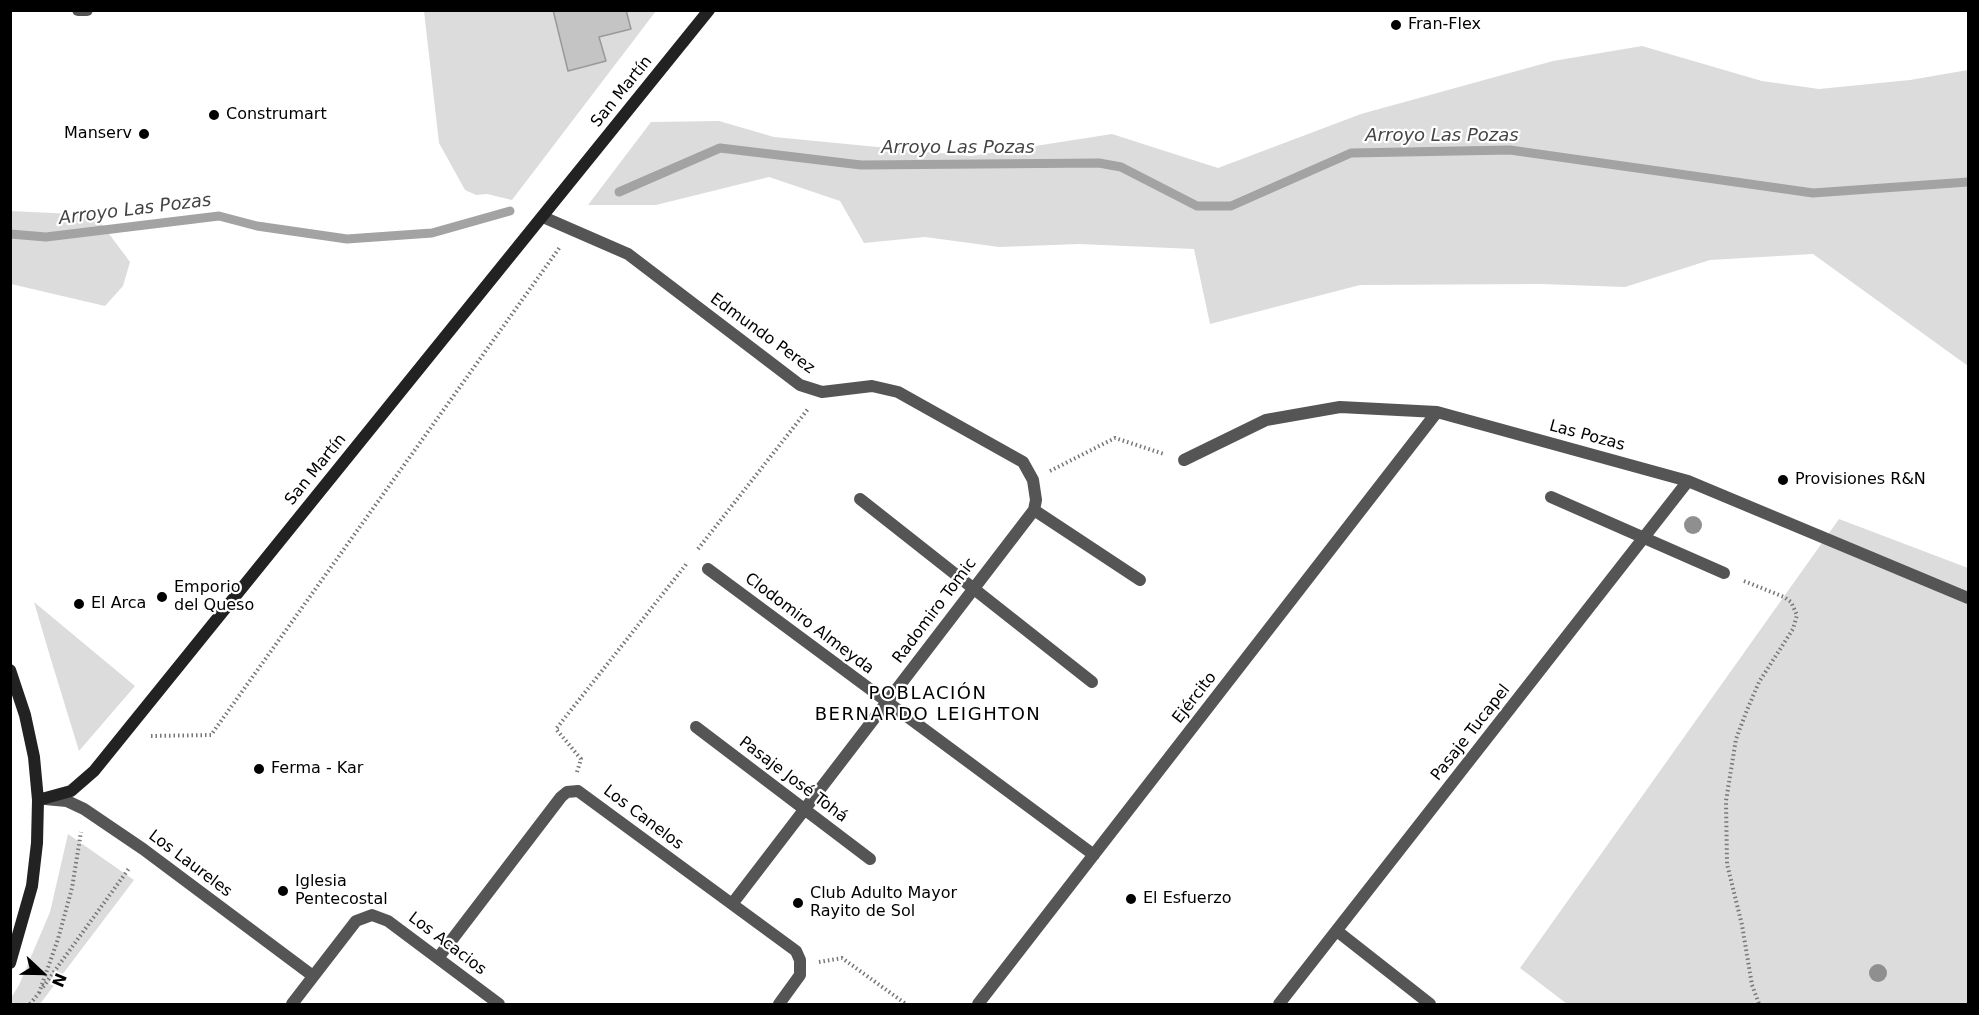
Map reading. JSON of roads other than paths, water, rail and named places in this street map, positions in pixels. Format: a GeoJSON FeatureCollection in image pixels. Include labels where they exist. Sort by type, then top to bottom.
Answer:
{"type":"FeatureCollection","features":[{"type":"Feature","properties":{"kind":"street"},"geometry":{"type":"LineString","coordinates":[[78,10],[87,10]]}},
{"type":"Feature","properties":{"kind":"street","name":"San Martín"},"geometry":{"type":"LineString","coordinates":[[38,800],[71,791],[94,771],[709,10]]}},
{"type":"Feature","properties":{"kind":"street","name":"Edmundo Perez"},"geometry":{"type":"LineString","coordinates":[[543,217],[628,254],[800,385],[822,392],[872,386],[898,392],[1023,462],[1034,480],[1036,500],[1034,510]]}},
{"type":"Feature","properties":{"kind":"street","name":"Las Pozas"},"geometry":{"type":"LineString","coordinates":[[1184,460],[1266,420],[1340,407],[1437,412],[1688,481],[1968,598]]}},
{"type":"Feature","properties":{"kind":"street","name":"Ejército"},"geometry":{"type":"LineString","coordinates":[[978,1005],[1437,412]]}},
{"type":"Feature","properties":{"kind":"street","name":"Pasaje Tucapel"},"geometry":{"type":"LineString","coordinates":[[1279,1005],[1688,481]]}},
{"type":"Feature","properties":{"kind":"street"},"geometry":{"type":"LineString","coordinates":[[1551,497],[1724,573]]}},
{"type":"Feature","properties":{"kind":"street"},"geometry":{"type":"LineString","coordinates":[[860,499],[1092,682]]}},
{"type":"Feature","properties":{"kind":"street"},"geometry":{"type":"LineString","coordinates":[[1034,510],[1140,579]]}},
{"type":"Feature","properties":{"kind":"street","name":"Radomiro Tomic"},"geometry":{"type":"LineString","coordinates":[[732,904],[1034,510]]}},
{"type":"Feature","properties":{"kind":"street","name":"Clodomiro Almeyda"},"geometry":{"type":"LineString","coordinates":[[708,569],[1094,855]]}},
{"type":"Feature","properties":{"kind":"street"},"geometry":{"type":"LineString","coordinates":[[10,670],[25,715],[34,757],[38,800],[37,843],[32,886],[10,963]]}},
{"type":"Feature","properties":{"kind":"street","name":"Pasaje José Tohá"},"geometry":{"type":"LineString","coordinates":[[696,727],[870,859]]}},
{"type":"Feature","properties":{"kind":"street","name":"Los Canelos"},"geometry":{"type":"LineString","coordinates":[[438,958],[561,797],[571,791],[585,795],[796,951],[801,965],[800,975],[779,1005]]}},
{"type":"Feature","properties":{"kind":"street","name":"Los Laureles"},"geometry":{"type":"LineString","coordinates":[[38,800],[51,798],[68,801],[84,809],[143,849],[313,976]]}},
{"type":"Feature","properties":{"kind":"street","name":"Los Acacios"},"geometry":{"type":"LineString","coordinates":[[313,976],[356,921],[372,915],[383,918],[499,1005]]}},
{"type":"Feature","properties":{"kind":"street"},"geometry":{"type":"LineString","coordinates":[[1337,931],[1430,1005]]}},
{"type":"Feature","properties":{"kind":"street"},"geometry":{"type":"LineString","coordinates":[[292,1005],[313,976]]}},
{"type":"Feature","properties":{"kind":"waterway","name":"Arroyo Las Pozas"},"geometry":{"type":"LineString","coordinates":[[619,192],[720,148],[861,165],[1099,163],[1121,167],[1197,206],[1231,206],[1351,153],[1510,150],[1813,193],[1968,182]]}},
{"type":"Feature","properties":{"kind":"waterway","name":"Arroyo Las Pozas"},"geometry":{"type":"LineString","coordinates":[[10,234],[46,237],[219,216],[257,226],[347,239],[432,233],[510,211]]}},
{"type":"Feature","properties":{"kind":"place","name":"Fran-Flex"},"geometry":{"type":"Point","coordinates":[1396,25]}},
{"type":"Feature","properties":{"kind":"place","name":"Construmart"},"geometry":{"type":"Point","coordinates":[214,115]}},
{"type":"Feature","properties":{"kind":"place","name":"Manserv"},"geometry":{"type":"Point","coordinates":[144,134]}},
{"type":"Feature","properties":{"kind":"place","name":"Provisiones R&N"},"geometry":{"type":"Point","coordinates":[1783,480]}},
{"type":"Feature","properties":{"kind":"place","name":"Emporio del Queso"},"geometry":{"type":"Point","coordinates":[162,597]}},
{"type":"Feature","properties":{"kind":"place","name":"El Arca"},"geometry":{"type":"Point","coordinates":[79,604]}},
{"type":"Feature","properties":{"kind":"place","name":"Ferma - Kar"},"geometry":{"type":"Point","coordinates":[259,769]}},
{"type":"Feature","properties":{"kind":"place","name":"Iglesia Pentecostal"},"geometry":{"type":"Point","coordinates":[283,891]}},
{"type":"Feature","properties":{"kind":"place","name":"El Esfuerzo"},"geometry":{"type":"Point","coordinates":[1131,899]}},
{"type":"Feature","properties":{"kind":"place","name":"Club Adulto Mayor Rayito de Sol"},"geometry":{"type":"Point","coordinates":[798,903]}},
{"type":"Feature","properties":{"kind":"district","name":"POBLACIÓN BERNARDO LEIGHTON"},"geometry":{"type":"Point","coordinates":[928,704]}}]}
